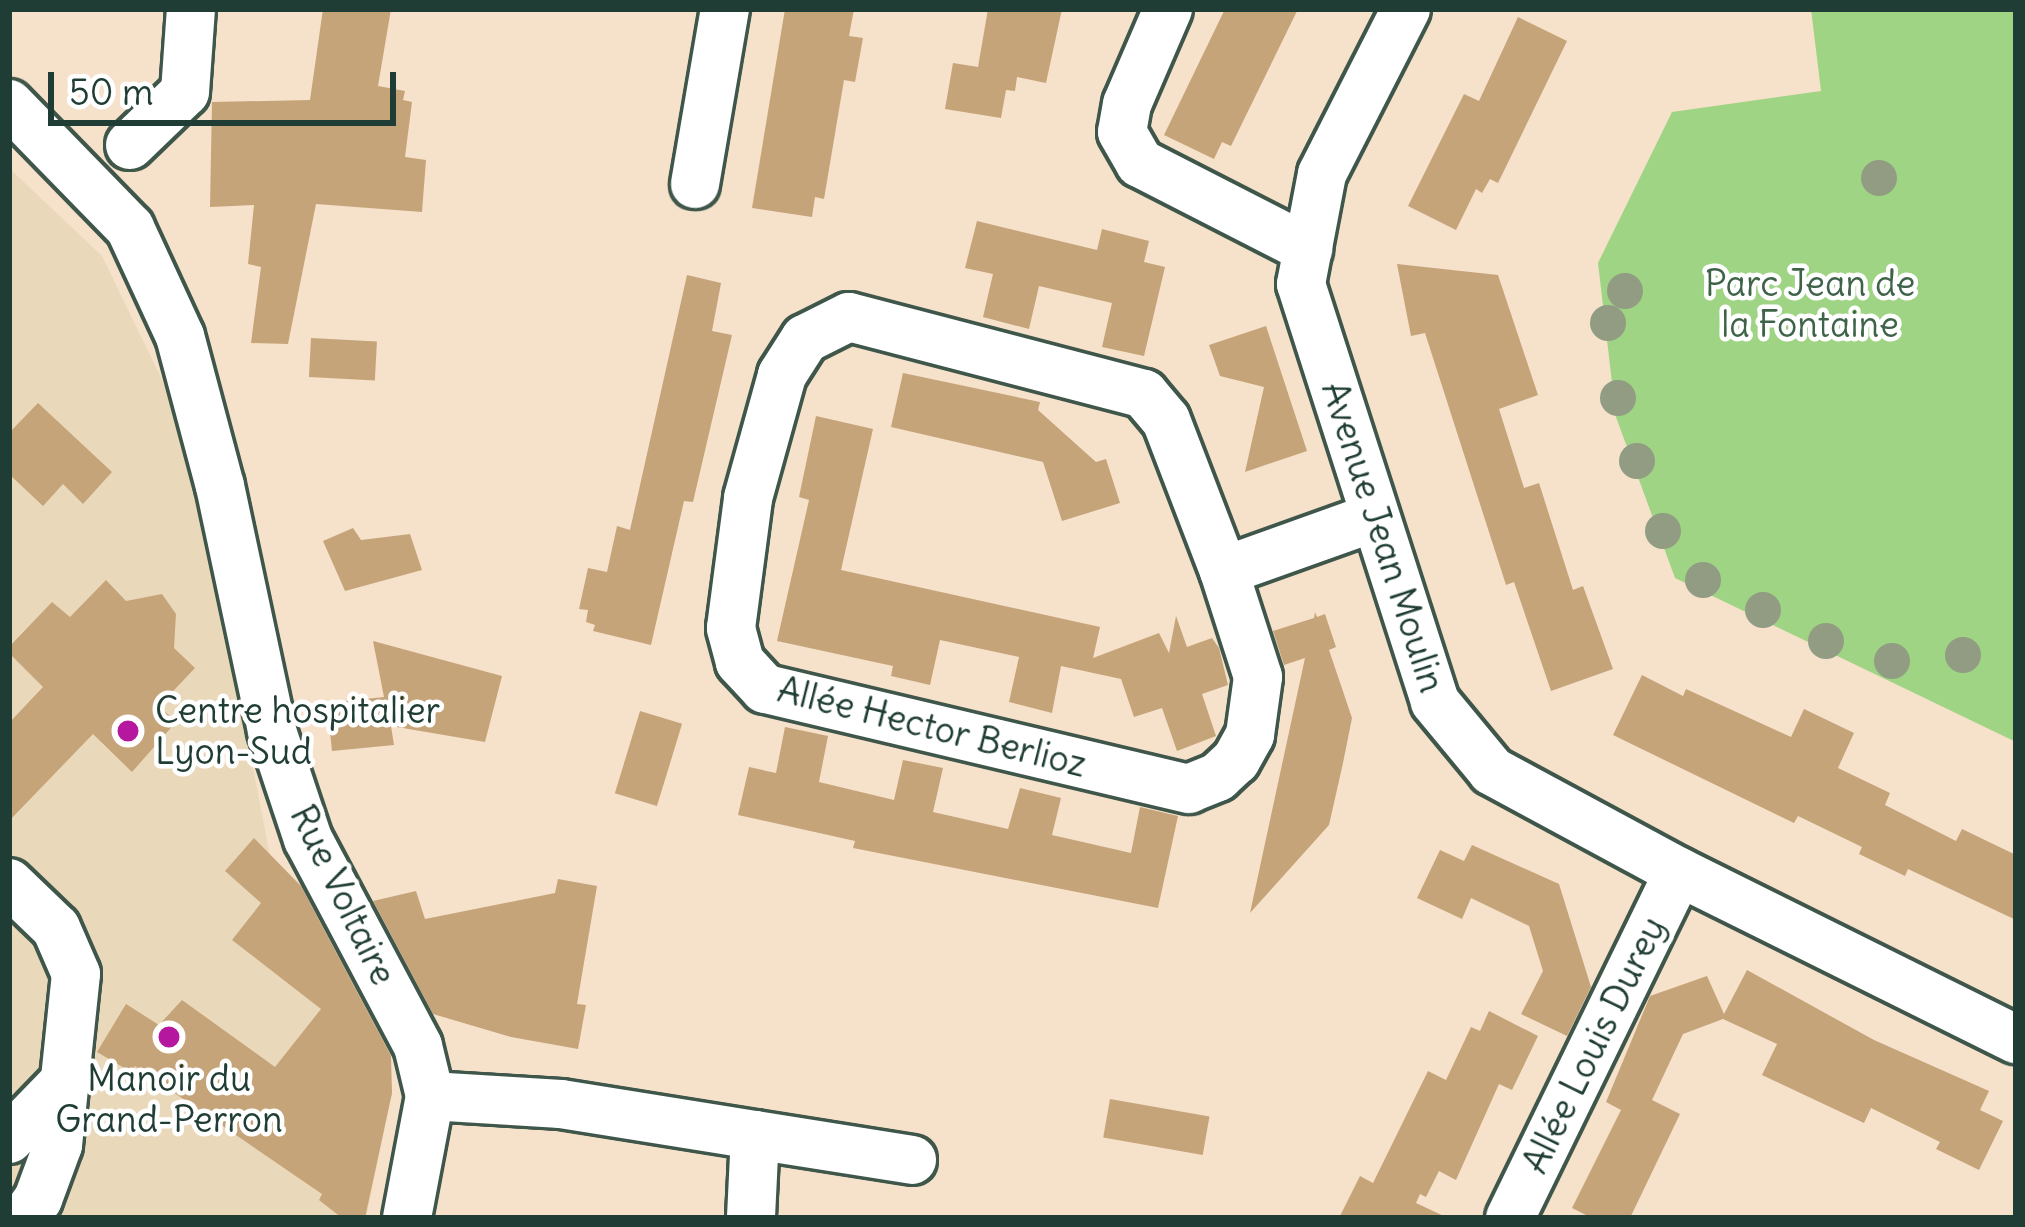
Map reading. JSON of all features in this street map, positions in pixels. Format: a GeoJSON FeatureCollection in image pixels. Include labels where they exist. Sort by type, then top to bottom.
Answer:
{"type":"FeatureCollection","features":[{"type":"Feature","properties":{"kind":"street"},"geometry":{"type":"LineString","coordinates":[[130,145],[185,92],[191,9]]}},
{"type":"Feature","properties":{"kind":"street"},"geometry":{"type":"LineString","coordinates":[[695,184],[724,9]]}},
{"type":"Feature","properties":{"kind":"street"},"geometry":{"type":"LineString","coordinates":[[1168,9],[1127,104],[1122,132],[1140,163],[1308,249]]}},
{"type":"Feature","properties":{"kind":"street","name":"Avenue Jean Moulin"},"geometry":{"type":"LineString","coordinates":[[1406,9],[1322,174],[1301,284],[1372,518],[1435,702],[1492,771],[1679,872],[2016,1040]]}},
{"type":"Feature","properties":{"kind":"street","name":"Rue Voltaire"},"geometry":{"type":"LineString","coordinates":[[9,104],[130,228],[180,336],[220,486],[272,731],[308,839],[418,1046],[430,1096],[407,1218]]}},
{"type":"Feature","properties":{"kind":"street","name":"Allée Hector Berlioz"},"geometry":{"type":"LineString","coordinates":[[849,317],[1144,394],[1166,420],[1224,571],[1258,676],[1250,735],[1237,760],[1218,777],[1189,789],[765,689],[740,662],[731,628],[748,498],[782,375],[806,339],[849,317]]}},
{"type":"Feature","properties":{"kind":"street"},"geometry":{"type":"LineString","coordinates":[[1224,571],[1372,518]]}},
{"type":"Feature","properties":{"kind":"street","name":"Allée Louis Durey"},"geometry":{"type":"LineString","coordinates":[[1510,1218],[1679,872]]}},
{"type":"Feature","properties":{"kind":"street"},"geometry":{"type":"LineString","coordinates":[[9,883],[56,928],[76,974],[69,1077],[58,1145],[38,1199],[24,1218]]}},
{"type":"Feature","properties":{"kind":"street"},"geometry":{"type":"LineString","coordinates":[[9,1139],[69,1077]]}},
{"type":"Feature","properties":{"kind":"street"},"geometry":{"type":"LineString","coordinates":[[430,1096],[561,1104],[912,1160]]}},
{"type":"Feature","properties":{"kind":"street"},"geometry":{"type":"LineString","coordinates":[[751,1218],[755,1135]]}},
{"type":"Feature","properties":{"kind":"shaded area","name":"Centre hospitalier Lyon-Sud"},"geometry":{"type":"Polygon","coordinates":[[[9,168],[102,256],[166,388],[215,571],[277,892],[365,983],[387,1047],[392,1093],[366,1218],[9,1218],[9,168]]]}},
{"type":"Feature","properties":{"kind":"green space","name":"Parc Jean de la Fontaine"},"geometry":{"type":"Polygon","coordinates":[[[1811,9],[2016,9],[2016,742],[1675,578],[1616,417],[1598,263],[1672,112],[1821,91],[1811,9]]]}},
{"type":"Feature","properties":{"kind":"building"},"geometry":{"type":"Polygon","coordinates":[[[323,9],[391,9],[378,86],[405,91],[403,100],[412,102],[405,157],[426,160],[422,212],[316,204],[288,344],[251,343],[261,267],[248,264],[254,205],[210,207],[212,102],[310,100],[323,9]]]}},
{"type":"Feature","properties":{"kind":"building"},"geometry":{"type":"Polygon","coordinates":[[[785,9],[854,9],[849,36],[863,38],[855,82],[844,80],[824,199],[815,197],[812,217],[752,208],[785,9]]]}},
{"type":"Feature","properties":{"kind":"building"},"geometry":{"type":"Polygon","coordinates":[[[988,9],[1062,9],[1046,83],[1017,77],[1015,91],[1006,90],[1001,118],[945,109],[953,63],[978,67],[988,9]]]}},
{"type":"Feature","properties":{"kind":"building"},"geometry":{"type":"Polygon","coordinates":[[[1225,9],[1298,9],[1231,146],[1222,142],[1214,159],[1164,135],[1225,9]]]}},
{"type":"Feature","properties":{"kind":"building"},"geometry":{"type":"Polygon","coordinates":[[[1518,17],[1567,41],[1498,183],[1490,179],[1482,193],[1476,189],[1456,230],[1408,206],[1464,94],[1479,101],[1518,17]]]}},
{"type":"Feature","properties":{"kind":"building"},"geometry":{"type":"Polygon","coordinates":[[[977,221],[1097,250],[1102,229],[1149,241],[1144,262],[1165,267],[1144,356],[1102,347],[1112,303],[1039,286],[1029,329],[983,317],[993,274],[965,268],[977,221]]]}},
{"type":"Feature","properties":{"kind":"building"},"geometry":{"type":"Polygon","coordinates":[[[1397,264],[1498,275],[1538,395],[1499,409],[1524,488],[1539,483],[1573,590],[1583,586],[1613,669],[1551,691],[1514,582],[1506,585],[1425,333],[1411,336],[1397,264]]]}},
{"type":"Feature","properties":{"kind":"building"},"geometry":{"type":"Polygon","coordinates":[[[687,275],[721,283],[712,331],[732,335],[693,502],[684,501],[651,645],[593,631],[595,625],[586,622],[588,610],[579,609],[588,568],[607,572],[617,526],[630,530],[687,275]]]}},
{"type":"Feature","properties":{"kind":"building"},"geometry":{"type":"Polygon","coordinates":[[[1266,326],[1307,451],[1245,472],[1264,387],[1220,376],[1209,345],[1266,326]]]}},
{"type":"Feature","properties":{"kind":"building"},"geometry":{"type":"Polygon","coordinates":[[[311,338],[377,341],[375,380],[309,377],[311,338]]]}},
{"type":"Feature","properties":{"kind":"building"},"geometry":{"type":"Polygon","coordinates":[[[903,373],[1040,402],[1038,410],[1096,462],[1106,459],[1120,503],[1062,521],[1043,462],[891,427],[903,373]]]}},
{"type":"Feature","properties":{"kind":"building"},"geometry":{"type":"Polygon","coordinates":[[[38,403],[112,472],[83,504],[63,484],[43,506],[9,474],[9,433],[38,403]]]}},
{"type":"Feature","properties":{"kind":"building"},"geometry":{"type":"Polygon","coordinates":[[[816,416],[873,429],[841,570],[1100,627],[1093,658],[1159,633],[1169,653],[1176,616],[1187,647],[1212,638],[1219,648],[1228,685],[1202,694],[1216,736],[1177,751],[1162,708],[1134,717],[1121,679],[1061,666],[1052,713],[1009,702],[1019,657],[940,640],[930,685],[891,676],[893,666],[777,641],[809,500],[799,497],[816,416]]]}},
{"type":"Feature","properties":{"kind":"building"},"geometry":{"type":"Polygon","coordinates":[[[353,528],[361,540],[410,534],[422,570],[345,591],[323,541],[353,528]]]}},
{"type":"Feature","properties":{"kind":"building"},"geometry":{"type":"Polygon","coordinates":[[[106,580],[126,601],[162,594],[176,614],[174,648],[195,668],[159,706],[176,722],[132,772],[93,734],[9,821],[9,723],[43,687],[9,653],[9,647],[52,602],[70,617],[106,580]]]}},
{"type":"Feature","properties":{"kind":"building"},"geometry":{"type":"Polygon","coordinates":[[[1315,612],[1317,617],[1325,614],[1336,647],[1329,650],[1352,718],[1343,763],[1329,825],[1250,913],[1305,658],[1284,665],[1273,631],[1314,618],[1315,612]]]}},
{"type":"Feature","properties":{"kind":"building"},"geometry":{"type":"Polygon","coordinates":[[[373,641],[502,676],[485,742],[391,726],[394,745],[332,751],[327,703],[384,697],[373,641]]]}},
{"type":"Feature","properties":{"kind":"building"},"geometry":{"type":"Polygon","coordinates":[[[1642,675],[1683,696],[1686,689],[1791,737],[1804,709],[1854,733],[1838,768],[1890,793],[1885,805],[1956,841],[1962,829],[2016,855],[2016,920],[1908,869],[1905,876],[1859,854],[1862,847],[1798,816],[1794,823],[1613,735],[1642,675]]]}},
{"type":"Feature","properties":{"kind":"building"},"geometry":{"type":"Polygon","coordinates":[[[640,711],[682,724],[657,806],[615,793],[640,711]]]}},
{"type":"Feature","properties":{"kind":"building"},"geometry":{"type":"Polygon","coordinates":[[[785,727],[828,736],[819,782],[894,800],[903,760],[943,768],[933,812],[1008,829],[1020,788],[1061,798],[1052,835],[1131,853],[1140,807],[1178,816],[1158,908],[853,848],[855,841],[738,815],[749,767],[776,773],[785,727]]]}},
{"type":"Feature","properties":{"kind":"building","name":"Manoir du Grand-Perron"},"geometry":{"type":"Polygon","coordinates":[[[254,838],[301,886],[391,1056],[392,1093],[365,1218],[342,1218],[319,1200],[322,1194],[135,1066],[131,1072],[97,1052],[126,1004],[159,1025],[182,1000],[275,1067],[321,1009],[232,940],[261,903],[225,871],[254,838]]]}},
{"type":"Feature","properties":{"kind":"building"},"geometry":{"type":"Polygon","coordinates":[[[1472,845],[1559,884],[1591,987],[1567,1036],[1521,1014],[1543,971],[1529,926],[1471,898],[1462,919],[1417,898],[1440,850],[1464,861],[1472,845]]]}},
{"type":"Feature","properties":{"kind":"building"},"geometry":{"type":"Polygon","coordinates":[[[558,879],[597,886],[577,1004],[586,1005],[578,1049],[511,1037],[433,1014],[373,901],[416,891],[425,919],[555,893],[558,879]]]}},
{"type":"Feature","properties":{"kind":"building"},"geometry":{"type":"Polygon","coordinates":[[[1747,970],[1874,1040],[1989,1091],[1980,1110],[2003,1121],[1979,1170],[1936,1149],[1940,1142],[1871,1108],[1864,1123],[1762,1075],[1777,1044],[1723,1019],[1683,1034],[1652,1100],[1680,1114],[1630,1218],[1592,1218],[1572,1208],[1621,1110],[1606,1102],[1650,996],[1707,976],[1724,1014],[1747,970]]]}},
{"type":"Feature","properties":{"kind":"building"},"geometry":{"type":"Polygon","coordinates":[[[1489,1011],[1538,1036],[1512,1090],[1499,1084],[1456,1180],[1439,1171],[1426,1197],[1420,1194],[1416,1203],[1448,1218],[1339,1218],[1360,1176],[1373,1183],[1428,1071],[1446,1080],[1471,1027],[1480,1031],[1489,1011]]]}},
{"type":"Feature","properties":{"kind":"building"},"geometry":{"type":"Polygon","coordinates":[[[1110,1099],[1209,1117],[1203,1155],[1103,1137],[1110,1099]]]}},
{"type":"Feature","properties":{"kind":"place","name":"Centre hospitalier Lyon-Sud"},"geometry":{"type":"Point","coordinates":[128,731]}},
{"type":"Feature","properties":{"kind":"place","name":"Manoir du Grand-Perron"},"geometry":{"type":"Point","coordinates":[169,1037]}}]}
